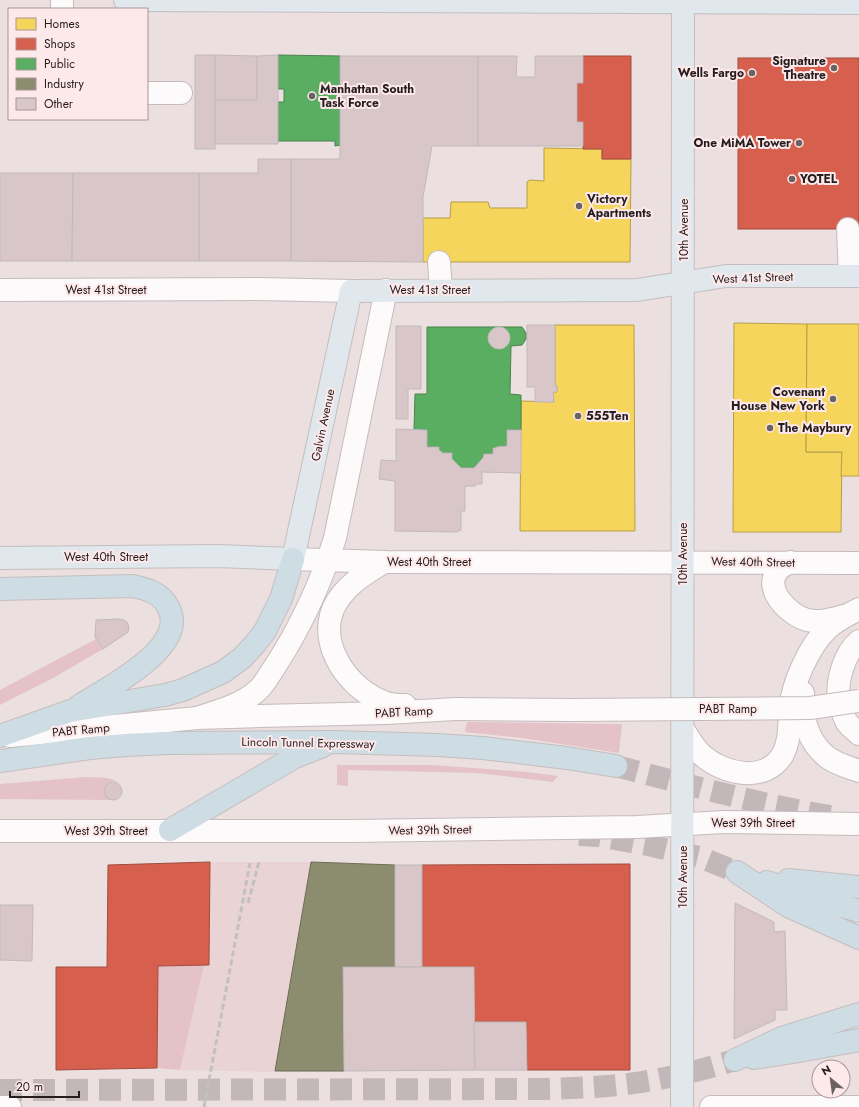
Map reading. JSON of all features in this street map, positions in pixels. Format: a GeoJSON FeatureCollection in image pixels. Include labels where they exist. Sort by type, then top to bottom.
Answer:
{"type":"FeatureCollection","features":[{"type":"Feature","properties":{"kind":"highway"},"geometry":{"type":"LineString","coordinates":[[0,737],[70,711],[165,695],[196,685],[223,672],[242,658],[265,631],[287,585],[293,559]]}},
{"type":"Feature","properties":{"kind":"highway"},"geometry":{"type":"LineString","coordinates":[[0,589],[133,586],[146,589],[158,595],[166,603],[171,612],[172,621],[167,639],[160,649],[149,660],[70,711]]}},
{"type":"Feature","properties":{"kind":"highway","name":"Lincoln Tunnel Expressway"},"geometry":{"type":"LineString","coordinates":[[0,761],[90,748],[167,742],[334,742],[483,748],[568,758],[616,766]]}},
{"type":"Feature","properties":{"kind":"highway"},"geometry":{"type":"LineString","coordinates":[[170,830],[295,757],[334,742]]}},
{"type":"Feature","properties":{"kind":"highway"},"geometry":{"type":"LineString","coordinates":[[737,872],[797,881],[859,887]]}},
{"type":"Feature","properties":{"kind":"highway"},"geometry":{"type":"LineString","coordinates":[[737,872],[816,899],[859,911]]}},
{"type":"Feature","properties":{"kind":"highway"},"geometry":{"type":"LineString","coordinates":[[737,872],[788,906],[859,938]]}},
{"type":"Feature","properties":{"kind":"highway"},"geometry":{"type":"LineString","coordinates":[[859,1014],[782,1038],[736,1060],[793,1052],[859,1040]]}},
{"type":"Feature","properties":{"kind":"main road"},"geometry":{"type":"LineString","coordinates":[[125,0],[683,1],[859,3]]}},
{"type":"Feature","properties":{"kind":"main road","name":"10th Avenue"},"geometry":{"type":"LineString","coordinates":[[682,1107],[683,1]]}},
{"type":"Feature","properties":{"kind":"main road","name":"West 41st Street"},"geometry":{"type":"LineString","coordinates":[[351,291],[637,290],[726,276],[855,276]]}},
{"type":"Feature","properties":{"kind":"main road","name":"Galvin Avenue"},"geometry":{"type":"LineString","coordinates":[[293,559],[351,291]]}},
{"type":"Feature","properties":{"kind":"main road","name":"West 40th Street"},"geometry":{"type":"LineString","coordinates":[[0,558],[218,556],[293,559]]}},
{"type":"Feature","properties":{"kind":"street"},"geometry":{"type":"LineString","coordinates":[[148,93],[181,93]]}},
{"type":"Feature","properties":{"kind":"street"},"geometry":{"type":"LineString","coordinates":[[848,229],[855,276]]}},
{"type":"Feature","properties":{"kind":"street"},"geometry":{"type":"LineString","coordinates":[[439,262],[441,290]]}},
{"type":"Feature","properties":{"kind":"street","name":"West 41st Street"},"geometry":{"type":"LineString","coordinates":[[0,290],[260,289],[351,291]]}},
{"type":"Feature","properties":{"kind":"street"},"geometry":{"type":"LineString","coordinates":[[198,718],[233,705],[250,697],[260,689],[289,644],[328,560],[335,538],[386,290]]}},
{"type":"Feature","properties":{"kind":"street","name":"West 40th Street"},"geometry":{"type":"LineString","coordinates":[[293,559],[384,562],[683,561],[859,563]]}},
{"type":"Feature","properties":{"kind":"street","name":"PABT Ramp"},"geometry":{"type":"LineString","coordinates":[[384,562],[354,581],[346,589],[333,610],[330,631],[333,650],[340,667],[358,687],[385,708]]}},
{"type":"Feature","properties":{"kind":"street"},"geometry":{"type":"LineString","coordinates":[[790,562],[780,568],[774,578],[775,591],[783,605],[794,615],[808,620],[826,621],[852,612]]}},
{"type":"Feature","properties":{"kind":"street"},"geometry":{"type":"LineString","coordinates":[[683,729],[695,748],[703,756],[715,765],[726,770],[748,773],[758,772],[778,762],[785,749],[789,730],[793,691],[807,658],[828,628],[852,612]]}},
{"type":"Feature","properties":{"kind":"street"},"geometry":{"type":"LineString","coordinates":[[859,642],[855,645],[844,662],[840,677],[839,701],[847,723],[859,734]]}},
{"type":"Feature","properties":{"kind":"street"},"geometry":{"type":"LineString","coordinates":[[807,658],[803,702],[804,719],[810,736],[816,746],[828,758],[841,765],[859,771]]}},
{"type":"Feature","properties":{"kind":"street","name":"PABT Ramp"},"geometry":{"type":"LineString","coordinates":[[0,737],[198,718],[260,716],[412,706],[456,709],[573,710],[810,708],[859,701]]}},
{"type":"Feature","properties":{"kind":"street","name":"West 39th Street"},"geometry":{"type":"LineString","coordinates":[[0,831],[353,831],[629,827],[724,822],[859,824]]}},
{"type":"Feature","properties":{"kind":"street"},"geometry":{"type":"LineString","coordinates":[[0,1107],[10,1107]]}},
{"type":"Feature","properties":{"kind":"street"},"geometry":{"type":"LineString","coordinates":[[711,1107],[859,1107]]}},
{"type":"Feature","properties":{"kind":"shaded area"},"geometry":{"type":"Polygon","coordinates":[[[96,639],[103,649],[53,678],[0,705],[0,690],[96,639]]]}},
{"type":"Feature","properties":{"kind":"shaded area"},"geometry":{"type":"Polygon","coordinates":[[[467,722],[622,724],[619,753],[522,738],[465,732],[467,722]]]}},
{"type":"Feature","properties":{"kind":"shaded area"},"geometry":{"type":"Polygon","coordinates":[[[337,765],[433,765],[527,772],[558,776],[553,782],[478,773],[348,770],[348,786],[337,785],[337,765]]]}},
{"type":"Feature","properties":{"kind":"shaded area"},"geometry":{"type":"Polygon","coordinates":[[[86,777],[106,778],[117,782],[109,782],[105,787],[105,794],[111,800],[0,799],[0,784],[86,777]]]}},
{"type":"Feature","properties":{"kind":"shaded area"},"geometry":{"type":"Polygon","coordinates":[[[210,862],[311,862],[274,1072],[180,1070],[204,965],[209,965],[210,862]]]}},
{"type":"Feature","properties":{"kind":"shaded area"},"geometry":{"type":"Polygon","coordinates":[[[204,965],[180,1070],[157,1068],[158,966],[204,965]]]}},
{"type":"Feature","properties":{"kind":"building: Homes","name":"Victory Apartments"},"geometry":{"type":"Polygon","coordinates":[[[544,148],[602,149],[602,159],[631,159],[630,262],[423,262],[423,218],[450,218],[451,202],[488,202],[490,208],[527,208],[527,182],[530,180],[544,181],[544,148]]]}},
{"type":"Feature","properties":{"kind":"building: Homes","name":"The Maybury"},"geometry":{"type":"Polygon","coordinates":[[[734,323],[807,324],[806,452],[842,452],[841,532],[733,532],[734,323]]]}},
{"type":"Feature","properties":{"kind":"building: Homes","name":"Covenant House New York"},"geometry":{"type":"Polygon","coordinates":[[[807,324],[859,324],[859,476],[841,476],[842,452],[806,452],[807,324]]]}},
{"type":"Feature","properties":{"kind":"building: Homes","name":"555Ten"},"geometry":{"type":"Polygon","coordinates":[[[555,325],[634,325],[635,531],[520,531],[521,401],[554,402],[553,392],[557,392],[557,386],[555,386],[555,325]]]}},
{"type":"Feature","properties":{"kind":"building: Shops"},"geometry":{"type":"Polygon","coordinates":[[[583,56],[631,56],[631,159],[602,159],[602,149],[583,149],[583,122],[577,122],[577,83],[583,83],[583,56]]]}},
{"type":"Feature","properties":{"kind":"building: Shops","name":"One MiMA Tower"},"geometry":{"type":"Polygon","coordinates":[[[738,58],[859,58],[859,229],[738,229],[738,58]]]}},
{"type":"Feature","properties":{"kind":"building: Shops"},"geometry":{"type":"Polygon","coordinates":[[[210,862],[209,965],[158,966],[157,1068],[56,1070],[56,967],[107,967],[108,865],[210,862]]]}},
{"type":"Feature","properties":{"kind":"building: Shops"},"geometry":{"type":"Polygon","coordinates":[[[630,864],[630,1070],[527,1070],[526,1022],[474,1022],[474,967],[422,967],[422,865],[630,864]]]}},
{"type":"Feature","properties":{"kind":"building: Public","name":"Manhattan South Task Force"},"geometry":{"type":"Polygon","coordinates":[[[278,55],[340,56],[340,145],[335,146],[335,141],[278,141],[278,102],[284,102],[284,89],[278,89],[278,55]]]}},
{"type":"Feature","properties":{"kind":"building: Public"},"geometry":{"type":"Polygon","coordinates":[[[427,327],[522,327],[526,333],[526,339],[522,345],[511,346],[510,394],[521,395],[521,430],[507,430],[507,446],[493,448],[493,454],[484,454],[483,458],[474,468],[461,468],[452,459],[452,453],[443,453],[439,450],[439,447],[427,447],[427,430],[414,430],[415,394],[427,394],[427,327]]]}},
{"type":"Feature","properties":{"kind":"building: Industry"},"geometry":{"type":"Polygon","coordinates":[[[311,862],[395,865],[395,967],[343,967],[344,1071],[275,1071],[311,862]]]}},
{"type":"Feature","properties":{"kind":"building: Other"},"geometry":{"type":"Polygon","coordinates":[[[195,55],[215,55],[215,149],[195,149],[195,55]]]}},
{"type":"Feature","properties":{"kind":"building: Other"},"geometry":{"type":"Polygon","coordinates":[[[215,55],[257,56],[257,100],[215,100],[215,55]]]}},
{"type":"Feature","properties":{"kind":"building: Other"},"geometry":{"type":"Polygon","coordinates":[[[278,55],[278,144],[215,144],[215,100],[257,100],[257,56],[278,55]]]}},
{"type":"Feature","properties":{"kind":"building: Other"},"geometry":{"type":"Polygon","coordinates":[[[340,56],[478,56],[478,146],[432,146],[423,197],[423,262],[291,261],[291,159],[340,159],[340,56]]]}},
{"type":"Feature","properties":{"kind":"building: Other"},"geometry":{"type":"Polygon","coordinates":[[[478,56],[517,56],[516,77],[535,77],[535,56],[583,56],[583,83],[577,83],[577,122],[583,122],[583,146],[478,146],[478,56]]]}},
{"type":"Feature","properties":{"kind":"building: Other"},"geometry":{"type":"Polygon","coordinates":[[[258,159],[291,159],[291,261],[199,261],[199,173],[258,173],[258,159]]]}},
{"type":"Feature","properties":{"kind":"building: Other"},"geometry":{"type":"Polygon","coordinates":[[[0,173],[73,173],[72,261],[0,261],[0,173]]]}},
{"type":"Feature","properties":{"kind":"building: Other"},"geometry":{"type":"Polygon","coordinates":[[[73,173],[199,173],[199,261],[72,261],[73,173]]]}},
{"type":"Feature","properties":{"kind":"building: Other"},"geometry":{"type":"Polygon","coordinates":[[[527,325],[555,325],[555,386],[557,386],[557,392],[553,392],[554,402],[535,402],[535,387],[527,387],[527,325]]]}},
{"type":"Feature","properties":{"kind":"building: Other"},"geometry":{"type":"Polygon","coordinates":[[[396,326],[421,326],[421,389],[408,389],[408,419],[396,419],[396,326]]]}},
{"type":"Feature","properties":{"kind":"building: Other"},"geometry":{"type":"Polygon","coordinates":[[[499,327],[507,330],[510,338],[507,346],[499,349],[491,346],[488,338],[491,330],[499,327]]]}},
{"type":"Feature","properties":{"kind":"building: Other"},"geometry":{"type":"Polygon","coordinates":[[[396,429],[427,430],[427,447],[439,447],[439,450],[443,453],[452,453],[452,459],[461,468],[474,468],[483,458],[484,454],[493,454],[493,448],[507,446],[507,430],[521,430],[521,473],[482,472],[482,484],[465,486],[465,511],[461,511],[461,530],[456,532],[395,531],[395,481],[379,479],[381,460],[396,461],[396,429]]]}},
{"type":"Feature","properties":{"kind":"building: Other"},"geometry":{"type":"Polygon","coordinates":[[[119,619],[127,622],[129,627],[128,632],[103,649],[95,637],[96,620],[119,619]]]}},
{"type":"Feature","properties":{"kind":"building: Other"},"geometry":{"type":"Polygon","coordinates":[[[109,782],[117,782],[122,787],[120,798],[117,800],[109,800],[104,795],[104,787],[109,782]]]}},
{"type":"Feature","properties":{"kind":"building: Other"},"geometry":{"type":"Polygon","coordinates":[[[395,865],[422,865],[422,967],[395,967],[395,865]]]}},
{"type":"Feature","properties":{"kind":"building: Other"},"geometry":{"type":"Polygon","coordinates":[[[735,903],[774,922],[774,932],[785,931],[787,1010],[775,1010],[775,1020],[734,1039],[735,903]]]}},
{"type":"Feature","properties":{"kind":"building: Other"},"geometry":{"type":"Polygon","coordinates":[[[0,905],[33,905],[32,961],[0,960],[0,905]]]}},
{"type":"Feature","properties":{"kind":"building: Other"},"geometry":{"type":"Polygon","coordinates":[[[343,967],[474,967],[475,1070],[344,1071],[343,967]]]}},
{"type":"Feature","properties":{"kind":"building: Other"},"geometry":{"type":"Polygon","coordinates":[[[474,1022],[526,1022],[527,1070],[475,1070],[474,1022]]]}},
{"type":"Feature","properties":{"kind":"tunnel"},"geometry":{"type":"LineString","coordinates":[[616,766],[753,801],[836,817]]}},
{"type":"Feature","properties":{"kind":"tunnel"},"geometry":{"type":"LineString","coordinates":[[579,835],[598,836],[648,845],[699,857],[737,872]]}},
{"type":"Feature","properties":{"kind":"tunnel"},"geometry":{"type":"LineString","coordinates":[[0,1090],[569,1088],[630,1084],[654,1080],[712,1067],[735,1060]]}},
{"type":"Feature","properties":{"kind":"railway"},"geometry":{"type":"LineString","coordinates":[[248,903],[259,862]]}},
{"type":"Feature","properties":{"kind":"railway"},"geometry":{"type":"LineString","coordinates":[[204,1107],[250,863]]}},
{"type":"Feature","properties":{"kind":"place","name":"Signature Theatre"},"geometry":{"type":"Point","coordinates":[834,68]}},
{"type":"Feature","properties":{"kind":"place","name":"Wells Fargo"},"geometry":{"type":"Point","coordinates":[752,73]}},
{"type":"Feature","properties":{"kind":"place","name":"Manhattan South Task Force"},"geometry":{"type":"Point","coordinates":[312,96]}},
{"type":"Feature","properties":{"kind":"place","name":"One MiMA Tower"},"geometry":{"type":"Point","coordinates":[799,143]}},
{"type":"Feature","properties":{"kind":"place","name":"YOTEL"},"geometry":{"type":"Point","coordinates":[792,179]}},
{"type":"Feature","properties":{"kind":"place","name":"Victory Apartments"},"geometry":{"type":"Point","coordinates":[579,206]}},
{"type":"Feature","properties":{"kind":"place","name":"Covenant House New York"},"geometry":{"type":"Point","coordinates":[833,399]}},
{"type":"Feature","properties":{"kind":"place","name":"555Ten"},"geometry":{"type":"Point","coordinates":[578,416]}},
{"type":"Feature","properties":{"kind":"place","name":"The Maybury"},"geometry":{"type":"Point","coordinates":[770,428]}}]}
